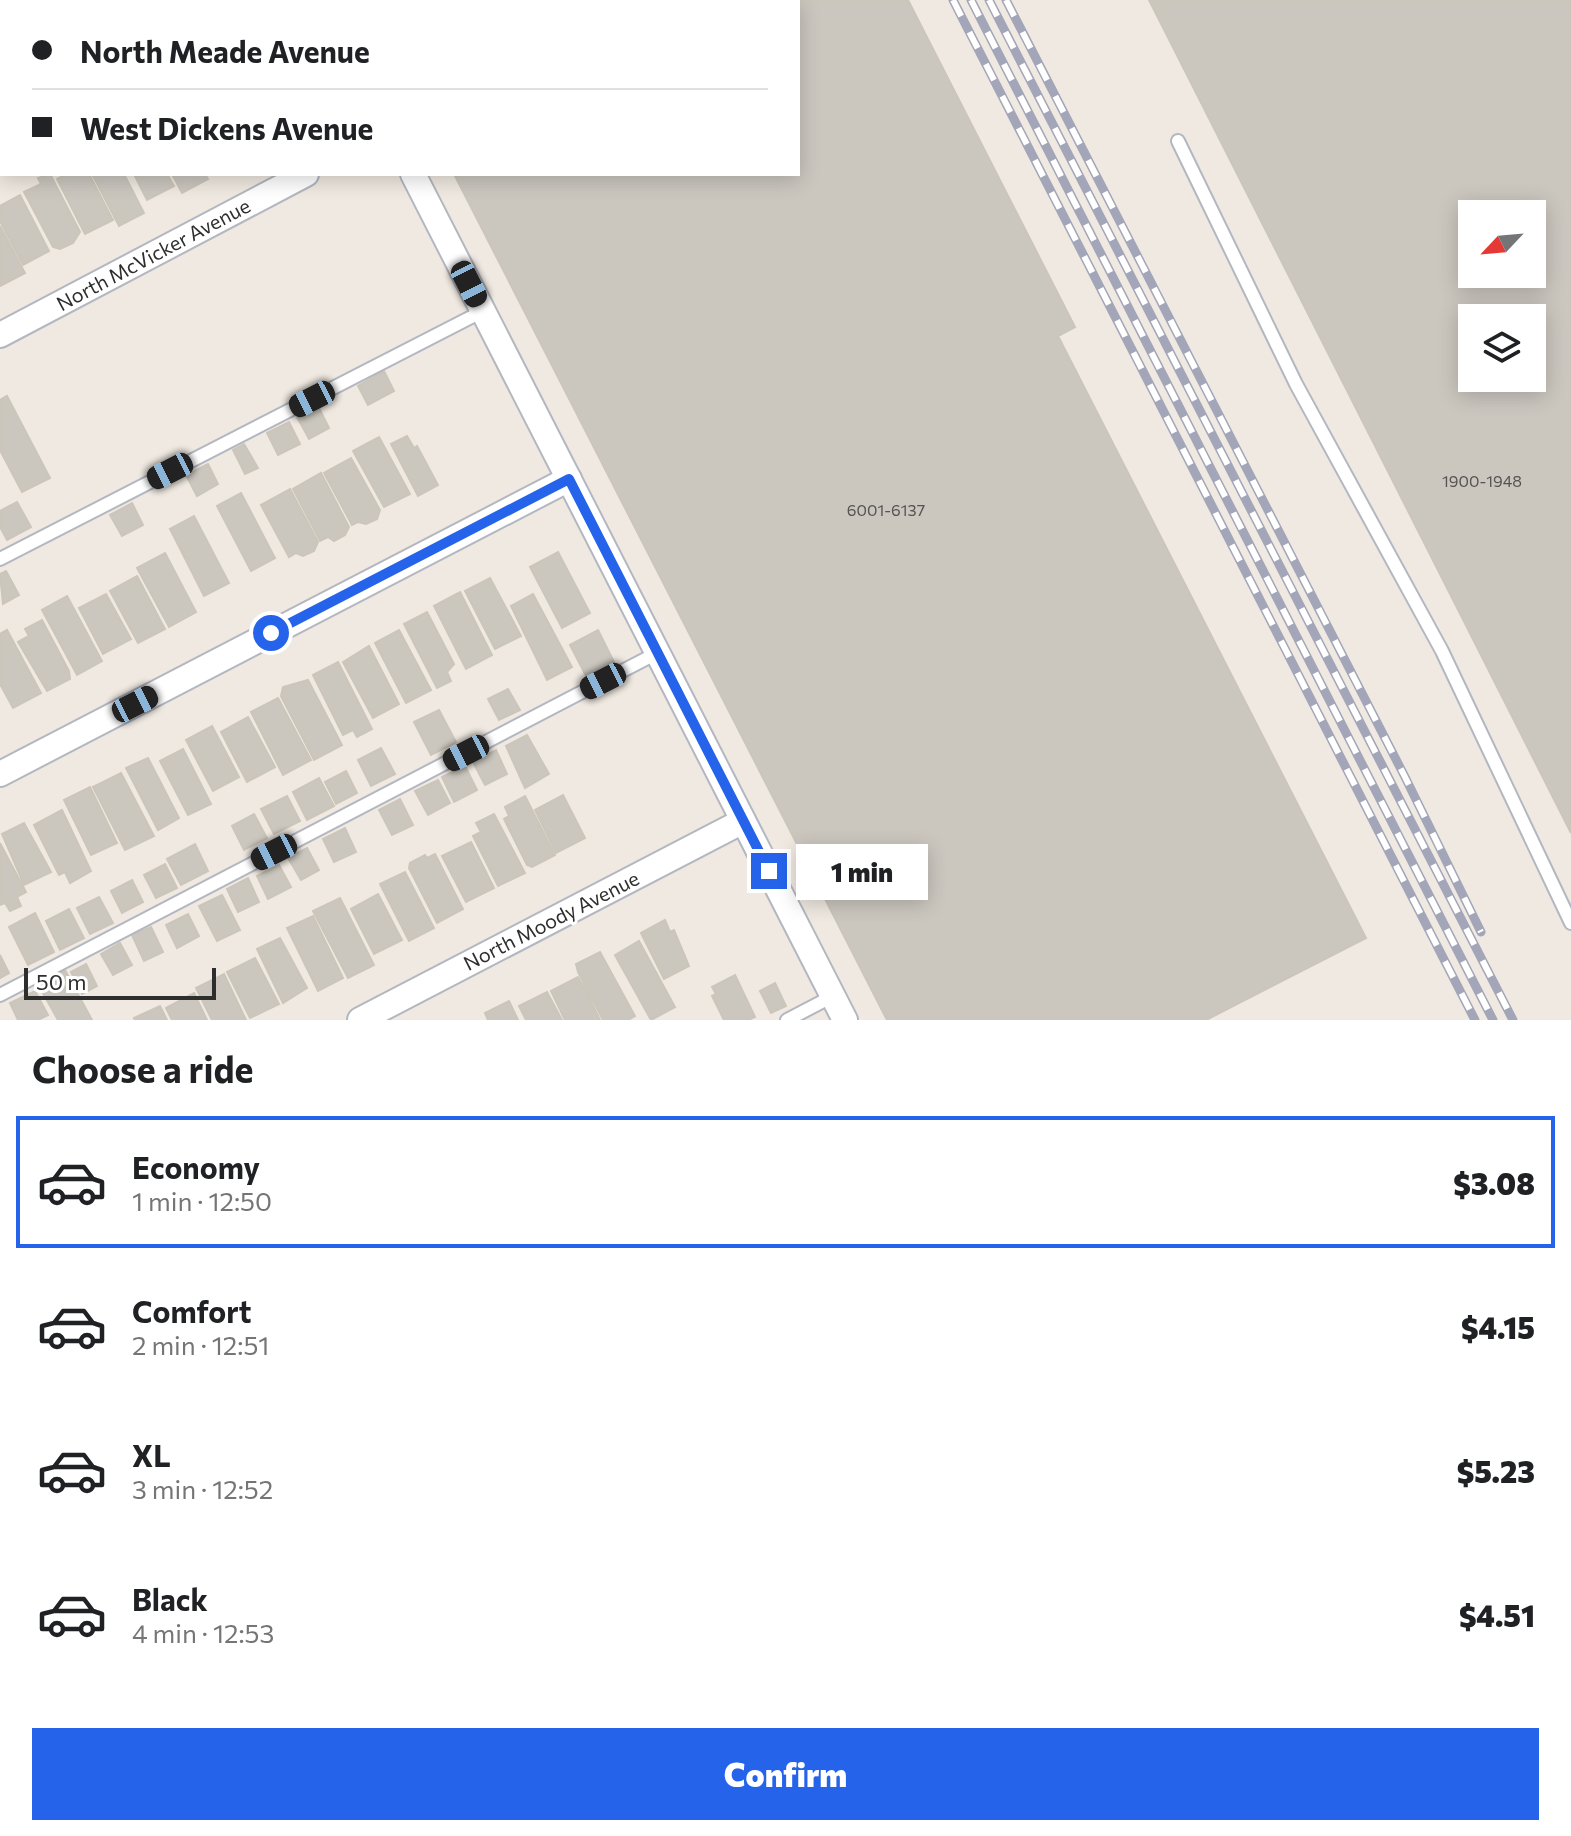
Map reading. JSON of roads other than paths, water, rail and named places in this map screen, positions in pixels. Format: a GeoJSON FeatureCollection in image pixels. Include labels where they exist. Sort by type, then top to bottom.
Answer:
{"type":"FeatureCollection","features":[{"type":"Feature","properties":{"kind":"street","name":"North McVicker Avenue"},"geometry":{"type":"LineString","coordinates":[[0,335],[302,176]]}},
{"type":"Feature","properties":{"kind":"street"},"geometry":{"type":"LineString","coordinates":[[414,176],[845,1020]]}},
{"type":"Feature","properties":{"kind":"street"},"geometry":{"type":"LineString","coordinates":[[0,774],[569,479]]}},
{"type":"Feature","properties":{"kind":"street","name":"North Moody Avenue"},"geometry":{"type":"LineString","coordinates":[[360,1020],[743,821]]}},
{"type":"Feature","properties":{"kind":"lane"},"geometry":{"type":"LineString","coordinates":[[1178,141],[1296,384],[1442,651],[1571,923]]}},
{"type":"Feature","properties":{"kind":"lane"},"geometry":{"type":"LineString","coordinates":[[0,559],[483,311]]}},
{"type":"Feature","properties":{"kind":"lane"},"geometry":{"type":"LineString","coordinates":[[0,995],[657,653]]}},
{"type":"Feature","properties":{"kind":"lane"},"geometry":{"type":"LineString","coordinates":[[787,1020],[833,996]]}},
{"type":"Feature","properties":{"kind":"railway"},"geometry":{"type":"LineString","coordinates":[[953,0],[1475,1020]]}},
{"type":"Feature","properties":{"kind":"railway"},"geometry":{"type":"LineString","coordinates":[[971,0],[1493,1020]]}},
{"type":"Feature","properties":{"kind":"railway"},"geometry":{"type":"LineString","coordinates":[[989,0],[1513,1020]]}},
{"type":"Feature","properties":{"kind":"railway"},"geometry":{"type":"LineString","coordinates":[[1006,0],[1405,777],[1481,932]]}}]}
